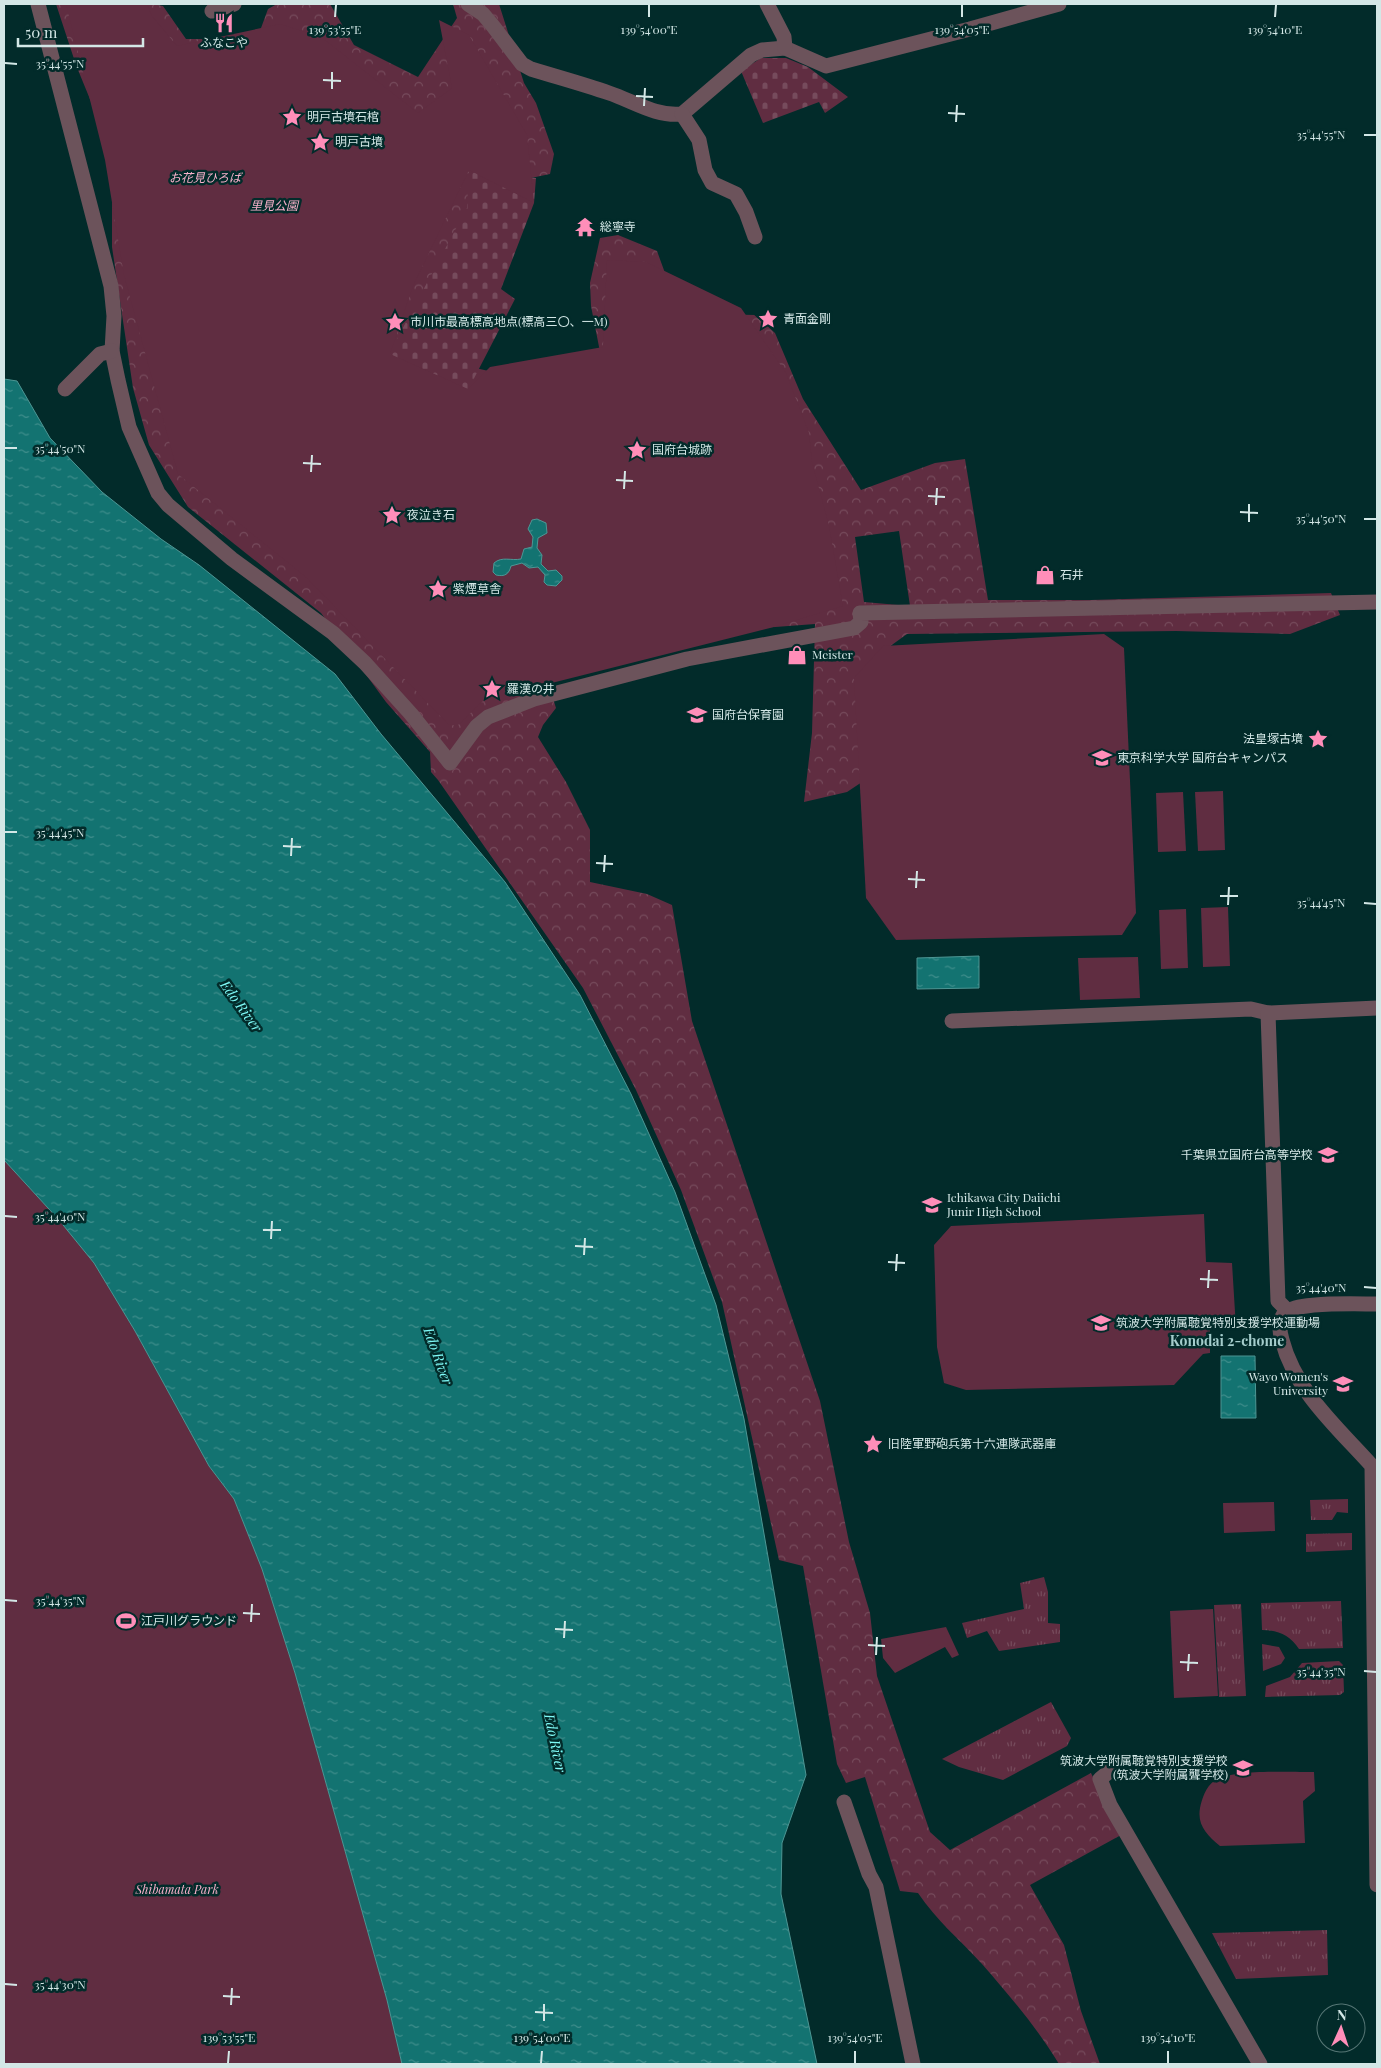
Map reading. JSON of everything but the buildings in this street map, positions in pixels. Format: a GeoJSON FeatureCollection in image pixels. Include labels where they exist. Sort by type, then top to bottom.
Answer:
{"type":"FeatureCollection","features":[{"type":"Feature","properties":{"kind":"street"},"geometry":{"type":"LineString","coordinates":[[38,4],[111,286],[114,316],[112,351],[129,427],[148,473],[163,499],[232,559],[333,633],[365,663],[398,699],[450,763],[478,726],[502,710],[687,659],[838,633],[854,628],[861,622],[860,613],[1377,602]]}},
{"type":"Feature","properties":{"kind":"street"},"geometry":{"type":"LineString","coordinates":[[212,11],[234,4]]}},
{"type":"Feature","properties":{"kind":"street"},"geometry":{"type":"LineString","coordinates":[[468,4],[483,14],[522,64],[531,69],[611,94],[658,113],[682,114],[751,55],[762,50],[784,48],[826,66],[1059,4]]}},
{"type":"Feature","properties":{"kind":"street"},"geometry":{"type":"LineString","coordinates":[[767,4],[784,37],[784,48]]}},
{"type":"Feature","properties":{"kind":"street"},"geometry":{"type":"LineString","coordinates":[[682,114],[699,140],[705,170],[712,183],[736,194],[746,212],[755,237]]}},
{"type":"Feature","properties":{"kind":"street"},"geometry":{"type":"LineString","coordinates":[[65,389],[100,354],[112,351]]}},
{"type":"Feature","properties":{"kind":"street"},"geometry":{"type":"LineString","coordinates":[[952,1021],[1251,1009],[1268,1013],[1377,1008]]}},
{"type":"Feature","properties":{"kind":"street"},"geometry":{"type":"LineString","coordinates":[[1268,1013],[1278,1301],[1288,1311]]}},
{"type":"Feature","properties":{"kind":"street"},"geometry":{"type":"LineString","coordinates":[[1377,1304],[1301,1307],[1288,1311],[1282,1316],[1280,1325],[1285,1351],[1292,1372],[1313,1400],[1372,1466],[1377,1885]]}},
{"type":"Feature","properties":{"kind":"street"},"geometry":{"type":"LineString","coordinates":[[1111,1770],[1100,1779],[1110,1805],[1260,2064]]}},
{"type":"Feature","properties":{"kind":"street"},"geometry":{"type":"LineString","coordinates":[[844,1802],[869,1874],[876,1887],[913,2064]]}},
{"type":"Feature","properties":{"kind":"green space","name":"お花見ひろば"},"geometry":{"type":"Polygon","coordinates":[[[56,4],[153,4],[163,6],[186,39],[257,39],[268,9],[277,4],[330,4],[354,45],[418,77],[457,18],[453,4],[499,4],[524,83],[536,103],[554,154],[550,174],[487,187],[417,355],[423,376],[467,366],[523,379],[602,362],[591,306],[590,283],[600,238],[618,235],[657,251],[673,295],[711,314],[755,315],[775,333],[803,399],[861,490],[935,463],[965,459],[988,600],[1091,600],[1331,593],[1340,615],[1290,634],[1176,631],[907,634],[871,660],[865,780],[847,792],[804,802],[812,733],[815,624],[737,630],[540,657],[556,708],[543,725],[538,737],[566,782],[590,830],[590,882],[647,894],[672,905],[692,1021],[820,1401],[849,1542],[870,1613],[877,1676],[930,1832],[950,1850],[1091,1773],[1121,1835],[1030,1885],[1064,1945],[1081,2011],[1100,2064],[1059,2064],[1033,2025],[1013,2000],[982,1964],[940,1921],[918,1893],[900,1891],[865,1777],[846,1783],[837,1764],[803,1566],[779,1560],[722,1302],[681,1190],[636,1090],[583,988],[431,772],[430,752],[386,702],[321,613],[188,507],[149,445],[133,388],[112,247],[112,153],[76,65],[56,4]],[[899,531],[855,537],[864,602],[910,606],[899,531]]]}},
{"type":"Feature","properties":{"kind":"green space","name":"里見公園"},"geometry":{"type":"Polygon","coordinates":[[[66,4],[147,4],[152,16],[177,46],[280,24],[321,37],[418,113],[452,88],[439,20],[469,35],[527,135],[534,203],[469,170],[413,286],[390,354],[468,389],[490,367],[603,347],[607,260],[646,262],[741,308],[786,373],[809,433],[812,462],[829,526],[843,606],[770,628],[484,700],[457,726],[448,724],[307,578],[178,474],[124,275],[105,160],[66,4]]]}},
{"type":"Feature","properties":{"kind":"green space"},"geometry":{"type":"Polygon","coordinates":[[[761,58],[786,58],[808,67],[848,97],[825,113],[819,102],[763,123],[741,71],[761,58]]]}},
{"type":"Feature","properties":{"kind":"green space"},"geometry":{"type":"Polygon","coordinates":[[[469,170],[536,178],[534,203],[501,289],[515,299],[468,390],[389,354],[467,208],[469,170]]]}},
{"type":"Feature","properties":{"kind":"green space"},"geometry":{"type":"Polygon","coordinates":[[[1104,634],[1124,648],[1136,913],[1122,935],[896,940],[866,898],[854,678],[883,646],[1104,634]]]}},
{"type":"Feature","properties":{"kind":"green space"},"geometry":{"type":"Polygon","coordinates":[[[1223,791],[1225,850],[1198,851],[1195,792],[1223,791]]]}},
{"type":"Feature","properties":{"kind":"green space"},"geometry":{"type":"Polygon","coordinates":[[[1183,792],[1186,851],[1158,852],[1156,793],[1183,792]]]}},
{"type":"Feature","properties":{"kind":"green space"},"geometry":{"type":"Polygon","coordinates":[[[1228,907],[1230,966],[1203,967],[1201,908],[1228,907]]]}},
{"type":"Feature","properties":{"kind":"green space"},"geometry":{"type":"Polygon","coordinates":[[[1186,909],[1188,968],[1161,969],[1159,910],[1186,909]]]}},
{"type":"Feature","properties":{"kind":"green space"},"geometry":{"type":"Polygon","coordinates":[[[1138,957],[1140,998],[1080,1000],[1078,958],[1138,957]]]}},
{"type":"Feature","properties":{"kind":"green space","name":"Shibamata Park"},"geometry":{"type":"Polygon","coordinates":[[[4,1160],[59,1220],[94,1263],[135,1331],[209,1466],[234,1499],[262,1569],[295,1673],[387,2000],[402,2064],[4,2064],[4,1160]]]}},
{"type":"Feature","properties":{"kind":"green space","name":"筑波大学附属聴覚特別支援学校運動場"},"geometry":{"type":"Polygon","coordinates":[[[1204,1214],[1206,1262],[1232,1263],[1236,1328],[1210,1328],[1210,1353],[1203,1354],[1174,1385],[966,1390],[944,1383],[937,1347],[934,1245],[951,1226],[1204,1214]]]}},
{"type":"Feature","properties":{"kind":"green space"},"geometry":{"type":"Polygon","coordinates":[[[1348,1499],[1348,1513],[1337,1512],[1332,1520],[1311,1520],[1310,1500],[1348,1499]]]}},
{"type":"Feature","properties":{"kind":"green space"},"geometry":{"type":"Polygon","coordinates":[[[1274,1502],[1275,1531],[1224,1533],[1223,1503],[1274,1502]]]}},
{"type":"Feature","properties":{"kind":"green space"},"geometry":{"type":"Polygon","coordinates":[[[1352,1533],[1352,1550],[1306,1552],[1306,1534],[1352,1533]]]}},
{"type":"Feature","properties":{"kind":"green space"},"geometry":{"type":"Polygon","coordinates":[[[1044,1577],[1048,1592],[1048,1623],[1060,1624],[1060,1642],[999,1651],[987,1631],[967,1638],[962,1623],[1024,1609],[1020,1583],[1044,1577]]]}},
{"type":"Feature","properties":{"kind":"green space"},"geometry":{"type":"Polygon","coordinates":[[[1341,1601],[1343,1648],[1299,1649],[1292,1640],[1283,1634],[1262,1630],[1261,1603],[1341,1601]]]}},
{"type":"Feature","properties":{"kind":"green space"},"geometry":{"type":"Polygon","coordinates":[[[1241,1604],[1246,1696],[1219,1697],[1214,1605],[1241,1604]]]}},
{"type":"Feature","properties":{"kind":"green space"},"geometry":{"type":"Polygon","coordinates":[[[1213,1609],[1218,1696],[1174,1698],[1170,1611],[1213,1609]]]}},
{"type":"Feature","properties":{"kind":"green space"},"geometry":{"type":"Polygon","coordinates":[[[946,1627],[959,1655],[952,1658],[945,1647],[895,1673],[883,1658],[881,1639],[946,1627]]]}},
{"type":"Feature","properties":{"kind":"green space"},"geometry":{"type":"Polygon","coordinates":[[[1262,1644],[1279,1647],[1285,1658],[1281,1664],[1263,1671],[1262,1644]]]}},
{"type":"Feature","properties":{"kind":"green space"},"geometry":{"type":"Polygon","coordinates":[[[1339,1661],[1343,1665],[1344,1692],[1340,1695],[1265,1697],[1266,1686],[1290,1677],[1302,1663],[1339,1661]]]}},
{"type":"Feature","properties":{"kind":"green space"},"geometry":{"type":"Polygon","coordinates":[[[1051,1702],[1071,1738],[1067,1746],[1003,1780],[959,1767],[942,1759],[1051,1702]]]}},
{"type":"Feature","properties":{"kind":"green space"},"geometry":{"type":"Polygon","coordinates":[[[1262,1772],[1314,1772],[1315,1791],[1303,1801],[1305,1843],[1220,1846],[1207,1834],[1202,1825],[1199,1814],[1202,1800],[1211,1783],[1222,1777],[1262,1772]]]}},
{"type":"Feature","properties":{"kind":"green space"},"geometry":{"type":"Polygon","coordinates":[[[1327,1930],[1328,1975],[1236,1979],[1212,1933],[1327,1930]]]}},
{"type":"Feature","properties":{"kind":"water","name":"Edo River"},"geometry":{"type":"Polygon","coordinates":[[[4,379],[17,381],[50,438],[102,492],[161,539],[199,565],[335,674],[381,734],[505,882],[580,995],[631,1094],[675,1192],[716,1305],[744,1419],[806,1775],[782,1843],[781,1894],[817,2064],[402,2064],[387,2000],[295,1673],[262,1569],[234,1499],[209,1466],[135,1331],[94,1263],[59,1220],[4,1160],[4,379]]]}},
{"type":"Feature","properties":{"kind":"water"},"geometry":{"type":"Polygon","coordinates":[[[537,519],[546,523],[547,533],[538,538],[537,548],[542,555],[541,564],[548,571],[556,570],[562,576],[562,580],[556,586],[547,585],[544,582],[545,575],[538,567],[529,568],[522,563],[511,566],[508,573],[502,576],[496,575],[493,572],[494,563],[497,561],[521,559],[524,549],[532,547],[533,537],[528,529],[532,520],[537,519]]]}},
{"type":"Feature","properties":{"kind":"water"},"geometry":{"type":"Polygon","coordinates":[[[979,956],[979,988],[917,989],[917,958],[979,956]]]}},
{"type":"Feature","properties":{"kind":"water"},"geometry":{"type":"Polygon","coordinates":[[[1221,1356],[1255,1356],[1256,1418],[1221,1418],[1221,1356]]]}},
{"type":"Feature","properties":{"kind":"place","name":"ふなこや"},"geometry":{"type":"Point","coordinates":[224,23]}},
{"type":"Feature","properties":{"kind":"place","name":"明戸古墳石棺"},"geometry":{"type":"Point","coordinates":[292,117]}},
{"type":"Feature","properties":{"kind":"place","name":"明戸古墳"},"geometry":{"type":"Point","coordinates":[320,142]}},
{"type":"Feature","properties":{"kind":"place","name":"総寧寺"},"geometry":{"type":"Point","coordinates":[585,227]}},
{"type":"Feature","properties":{"kind":"place","name":"青面金剛"},"geometry":{"type":"Point","coordinates":[768,319]}},
{"type":"Feature","properties":{"kind":"place","name":"市川市最高標高地点(標高三〇、一M)"},"geometry":{"type":"Point","coordinates":[395,322]}},
{"type":"Feature","properties":{"kind":"place","name":"国府台城跡"},"geometry":{"type":"Point","coordinates":[637,450]}},
{"type":"Feature","properties":{"kind":"place","name":"夜泣き石"},"geometry":{"type":"Point","coordinates":[392,515]}},
{"type":"Feature","properties":{"kind":"place","name":"石井"},"geometry":{"type":"Point","coordinates":[1045,575]}},
{"type":"Feature","properties":{"kind":"place","name":"紫煙草舎"},"geometry":{"type":"Point","coordinates":[438,589]}},
{"type":"Feature","properties":{"kind":"place","name":"Meister"},"geometry":{"type":"Point","coordinates":[797,655]}},
{"type":"Feature","properties":{"kind":"place","name":"羅漢の井"},"geometry":{"type":"Point","coordinates":[492,689]}},
{"type":"Feature","properties":{"kind":"place","name":"国府台保育園"},"geometry":{"type":"Point","coordinates":[697,715]}},
{"type":"Feature","properties":{"kind":"place","name":"法皇塚古墳"},"geometry":{"type":"Point","coordinates":[1318,739]}},
{"type":"Feature","properties":{"kind":"place","name":"東京科学大学 国府台キャンパス"},"geometry":{"type":"Point","coordinates":[1102,758]}},
{"type":"Feature","properties":{"kind":"place","name":"千葉県立国府台高等学校"},"geometry":{"type":"Point","coordinates":[1328,1155]}},
{"type":"Feature","properties":{"kind":"place","name":"Ichikawa City Daiichi Junir High School"},"geometry":{"type":"Point","coordinates":[932,1205]}},
{"type":"Feature","properties":{"kind":"place","name":"筑波大学附属聴覚特別支援学校運動場"},"geometry":{"type":"Point","coordinates":[1101,1323]}},
{"type":"Feature","properties":{"kind":"place","name":"Wayo Women's University"},"geometry":{"type":"Point","coordinates":[1343,1384]}},
{"type":"Feature","properties":{"kind":"place","name":"旧陸軍野砲兵第十六連隊武器庫"},"geometry":{"type":"Point","coordinates":[873,1444]}},
{"type":"Feature","properties":{"kind":"place","name":"江戸川グラウンド"},"geometry":{"type":"Point","coordinates":[126,1621]}},
{"type":"Feature","properties":{"kind":"place","name":"筑波大学附属聴覚特別支援学校 (筑波大学附属聾学校)"},"geometry":{"type":"Point","coordinates":[1243,1768]}},
{"type":"Feature","properties":{"kind":"district","name":"Konodai 2-chome"},"geometry":{"type":"Point","coordinates":[1227,1341]}}]}
